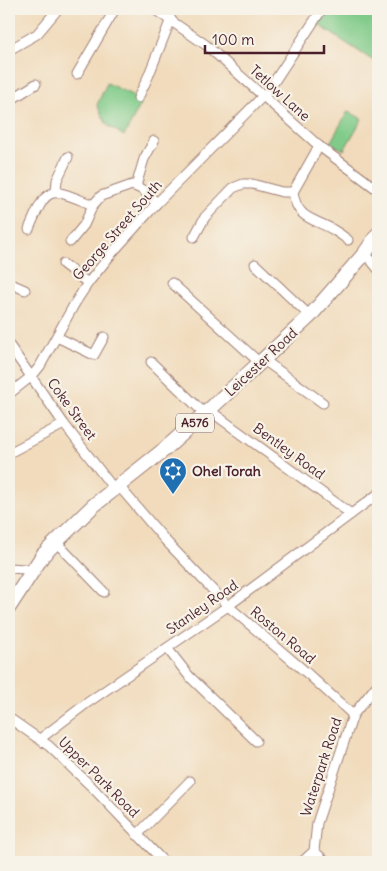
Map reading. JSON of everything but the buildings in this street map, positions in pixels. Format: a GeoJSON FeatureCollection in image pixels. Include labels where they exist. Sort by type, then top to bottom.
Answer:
{"type":"FeatureCollection","features":[{"type":"Feature","properties":{"kind":"main road","name":"Leicester Road"},"geometry":{"type":"LineString","coordinates":[[9,607],[43,555],[116,487],[165,449],[262,362],[310,316],[365,253],[378,234]]}},
{"type":"Feature","properties":{"kind":"street"},"geometry":{"type":"LineString","coordinates":[[9,50],[37,34],[58,9]]}},
{"type":"Feature","properties":{"kind":"street"},"geometry":{"type":"LineString","coordinates":[[77,74],[115,9]]}},
{"type":"Feature","properties":{"kind":"street","name":"Tetlow Lane"},"geometry":{"type":"LineString","coordinates":[[154,9],[167,14],[206,45],[319,146],[378,190]]}},
{"type":"Feature","properties":{"kind":"street","name":"George Street South"},"geometry":{"type":"LineString","coordinates":[[9,394],[32,376],[88,283],[157,202],[263,96],[322,9]]}},
{"type":"Feature","properties":{"kind":"street"},"geometry":{"type":"LineString","coordinates":[[138,98],[148,77],[167,14]]}},
{"type":"Feature","properties":{"kind":"street"},"geometry":{"type":"LineString","coordinates":[[9,104],[36,84]]}},
{"type":"Feature","properties":{"kind":"street"},"geometry":{"type":"LineString","coordinates":[[136,186],[144,159],[154,141]]}},
{"type":"Feature","properties":{"kind":"street"},"geometry":{"type":"LineString","coordinates":[[319,146],[293,192],[300,212],[311,220],[331,228],[348,240]]}},
{"type":"Feature","properties":{"kind":"street"},"geometry":{"type":"LineString","coordinates":[[56,192],[57,180],[68,157]]}},
{"type":"Feature","properties":{"kind":"street"},"geometry":{"type":"LineString","coordinates":[[194,237],[205,217],[233,188],[243,184],[252,184],[282,192],[293,192]]}},
{"type":"Feature","properties":{"kind":"street"},"geometry":{"type":"LineString","coordinates":[[70,242],[84,225],[93,205],[101,196],[127,186],[136,186],[157,202]]}},
{"type":"Feature","properties":{"kind":"street"},"geometry":{"type":"LineString","coordinates":[[29,229],[39,204],[48,195],[56,192],[64,193],[93,205]]}},
{"type":"Feature","properties":{"kind":"street"},"geometry":{"type":"LineString","coordinates":[[365,253],[378,269]]}},
{"type":"Feature","properties":{"kind":"street"},"geometry":{"type":"LineString","coordinates":[[63,264],[88,283]]}},
{"type":"Feature","properties":{"kind":"street"},"geometry":{"type":"LineString","coordinates":[[255,264],[310,316]]}},
{"type":"Feature","properties":{"kind":"street"},"geometry":{"type":"LineString","coordinates":[[9,283],[25,290]]}},
{"type":"Feature","properties":{"kind":"street"},"geometry":{"type":"LineString","coordinates":[[172,283],[262,362],[323,403]]}},
{"type":"Feature","properties":{"kind":"street"},"geometry":{"type":"LineString","coordinates":[[57,337],[94,355],[103,362]]}},
{"type":"Feature","properties":{"kind":"street"},"geometry":{"type":"LineString","coordinates":[[94,355],[104,337]]}},
{"type":"Feature","properties":{"kind":"street","name":"Coke Street"},"geometry":{"type":"LineString","coordinates":[[9,345],[64,424],[116,487]]}},
{"type":"Feature","properties":{"kind":"street","name":"Bentley Road"},"geometry":{"type":"LineString","coordinates":[[151,362],[207,412],[352,514]]}},
{"type":"Feature","properties":{"kind":"street"},"geometry":{"type":"LineString","coordinates":[[9,453],[64,424]]}},
{"type":"Feature","properties":{"kind":"street","name":"Roston Road"},"geometry":{"type":"LineString","coordinates":[[116,487],[228,606],[308,674],[352,715]]}},
{"type":"Feature","properties":{"kind":"street","name":"Stanley Road"},"geometry":{"type":"LineString","coordinates":[[40,739],[88,703],[228,606],[378,494]]}},
{"type":"Feature","properties":{"kind":"street"},"geometry":{"type":"LineString","coordinates":[[56,542],[104,592]]}},
{"type":"Feature","properties":{"kind":"street"},"geometry":{"type":"LineString","coordinates":[[9,568],[26,569],[31,573]]}},
{"type":"Feature","properties":{"kind":"street"},"geometry":{"type":"LineString","coordinates":[[167,648],[189,676],[256,741]]}},
{"type":"Feature","properties":{"kind":"street","name":"Waterpark Road"},"geometry":{"type":"LineString","coordinates":[[314,851],[317,823],[352,715],[378,684]]}},
{"type":"Feature","properties":{"kind":"street","name":"Upper Park Road"},"geometry":{"type":"LineString","coordinates":[[9,718],[40,739],[92,787],[164,862]]}},
{"type":"Feature","properties":{"kind":"street"},"geometry":{"type":"LineString","coordinates":[[137,835],[190,781]]}},
{"type":"Feature","properties":{"kind":"street"},"geometry":{"type":"LineString","coordinates":[[302,862],[314,851],[326,862]]}},
{"type":"Feature","properties":{"kind":"green space"},"geometry":{"type":"Polygon","coordinates":[[[330,9],[378,9],[378,64],[319,25],[330,9]]]}},
{"type":"Feature","properties":{"kind":"green space"},"geometry":{"type":"Polygon","coordinates":[[[107,83],[138,98],[141,104],[124,136],[107,125],[97,105],[107,83]]]}},
{"type":"Feature","properties":{"kind":"green space"},"geometry":{"type":"Polygon","coordinates":[[[348,111],[362,119],[344,150],[330,143],[348,111]]]}},
{"type":"Feature","properties":{"kind":"place","name":"Ohel Torah"},"geometry":{"type":"Point","coordinates":[173,495]}}]}
